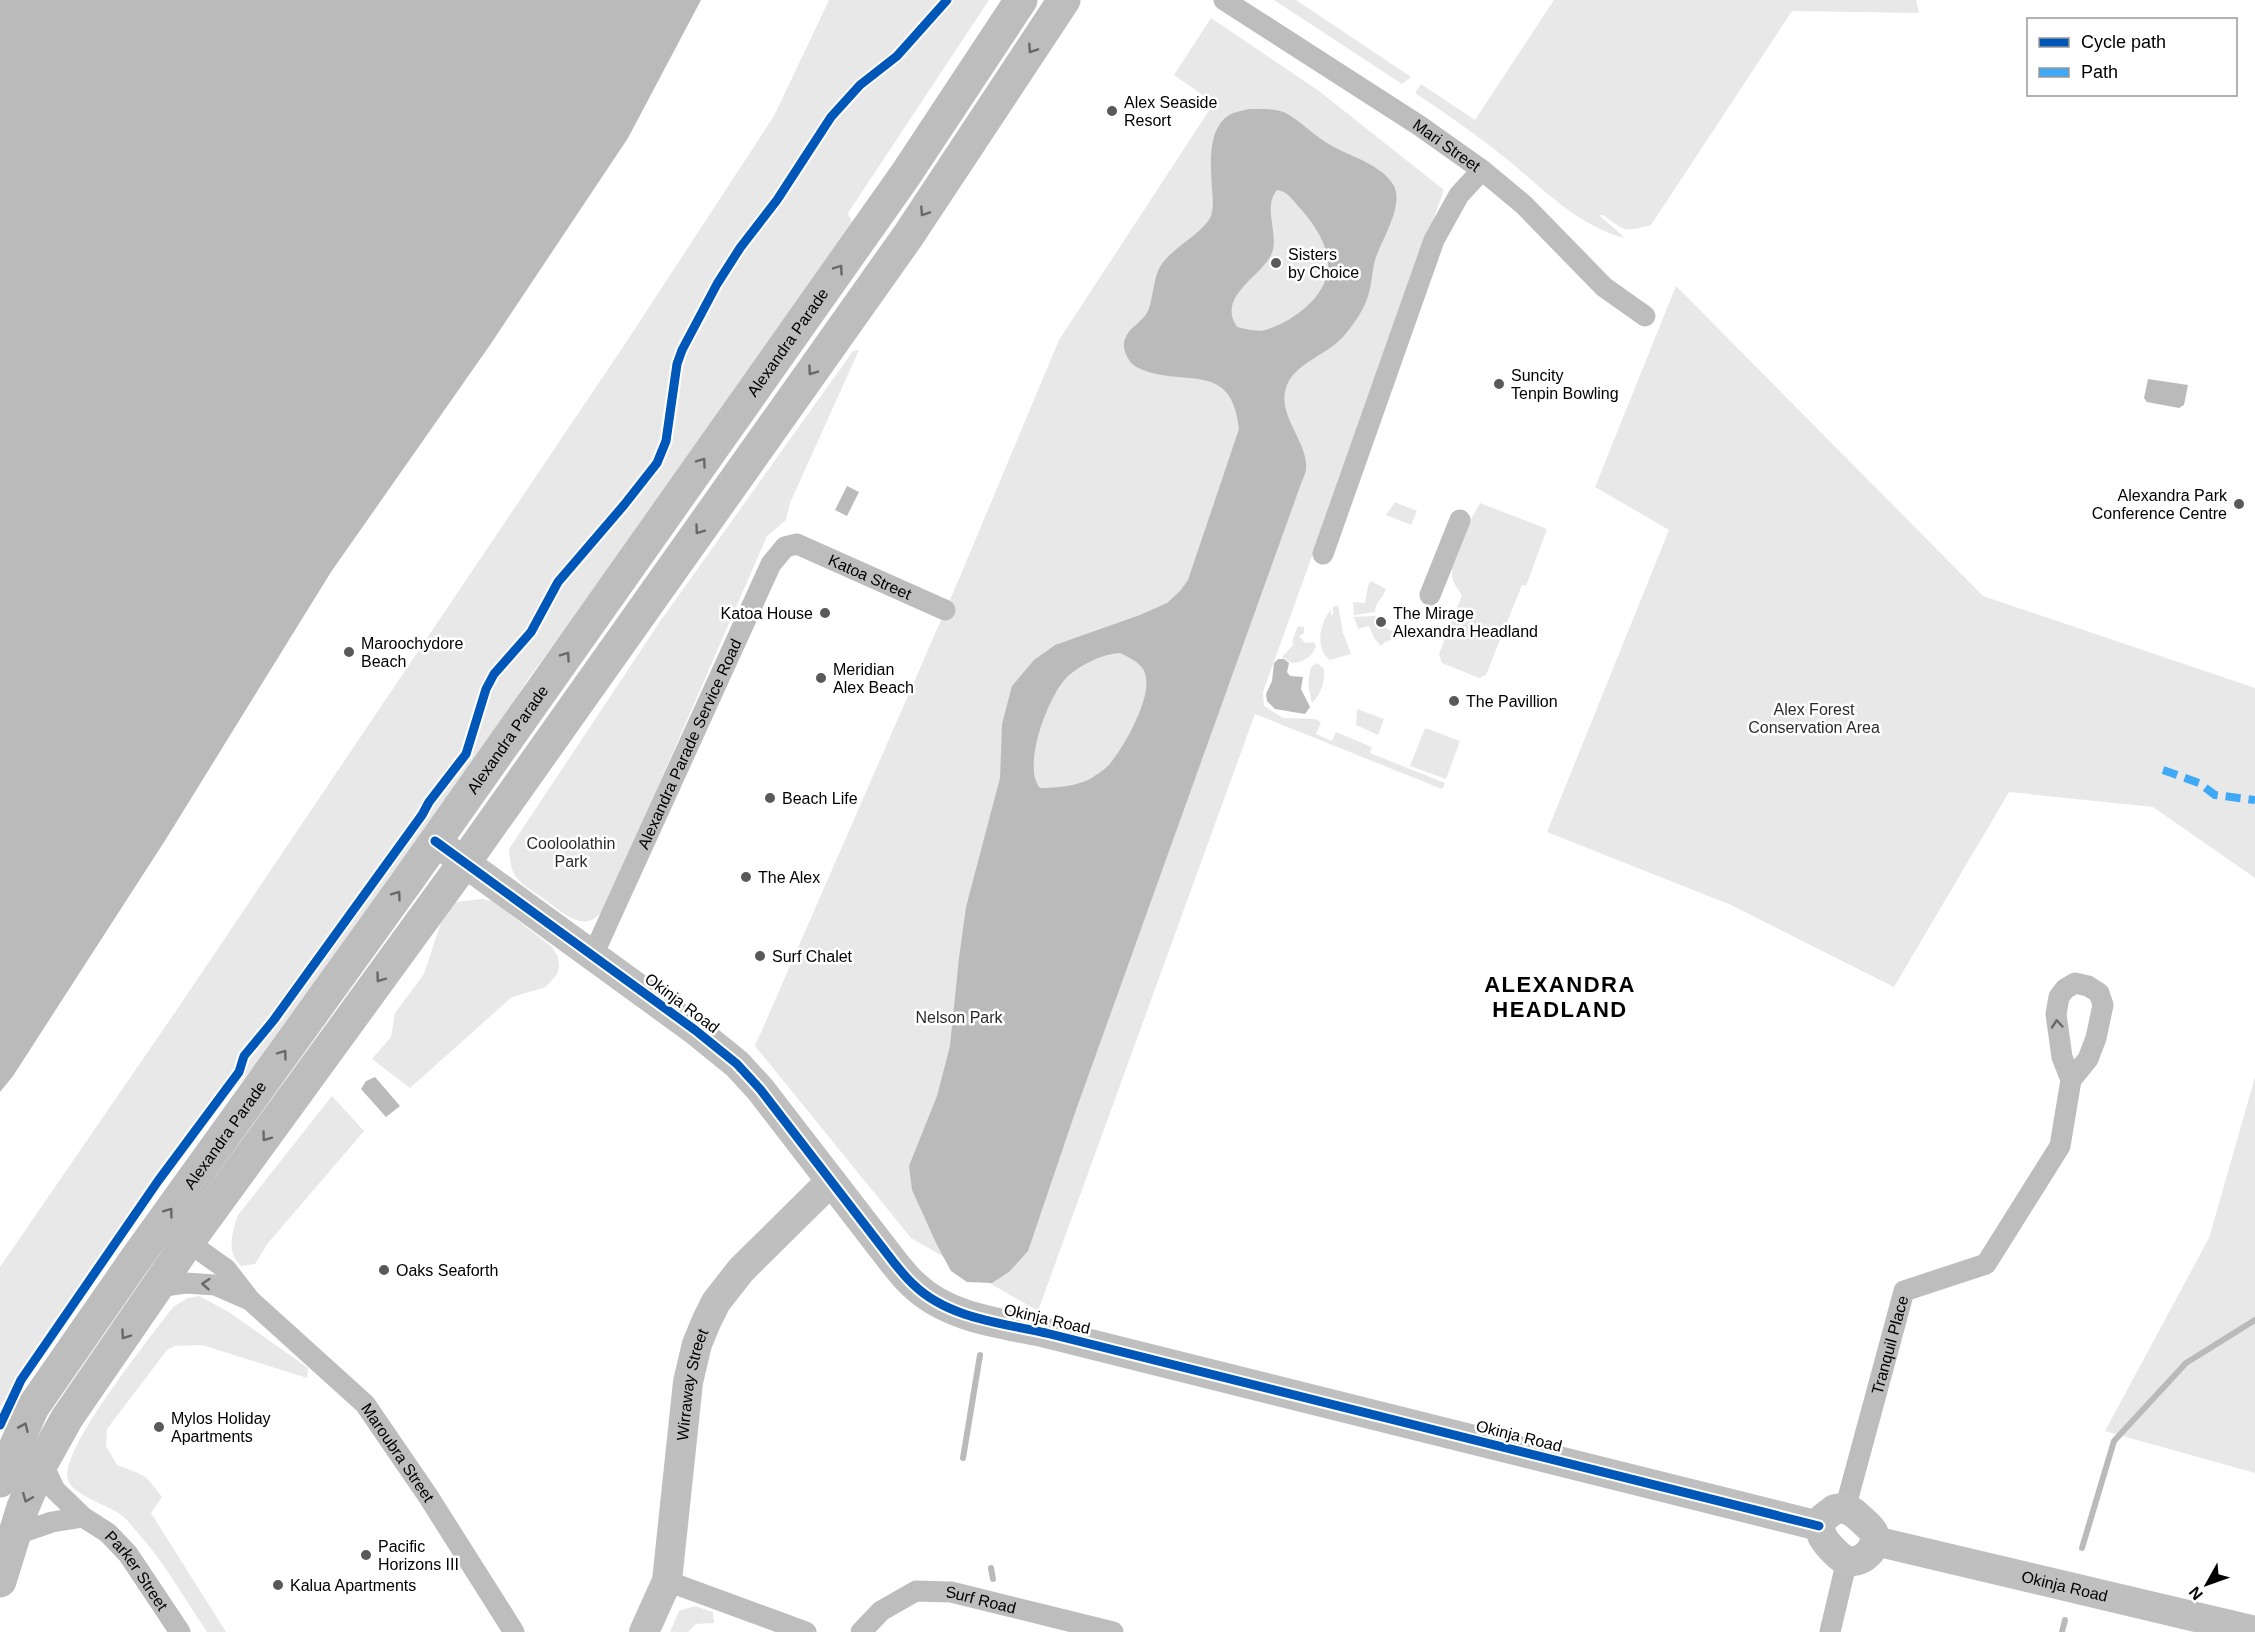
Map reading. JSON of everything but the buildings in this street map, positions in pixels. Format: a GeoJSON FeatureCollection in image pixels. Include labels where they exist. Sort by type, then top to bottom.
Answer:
{"type":"FeatureCollection","features":[{"type":"Feature","properties":{"kind":"main road","name":"Alexandra Parade"},"geometry":{"type":"LineString","coordinates":[[0,1481],[33,1407],[906,174],[1022,0]]}},
{"type":"Feature","properties":{"kind":"main road"},"geometry":{"type":"LineString","coordinates":[[0,1581],[14,1535],[42,1463],[67,1418],[188,1242],[464,863],[908,236],[1064,0]]}},
{"type":"Feature","properties":{"kind":"street","name":"Mari Street"},"geometry":{"type":"LineString","coordinates":[[1224,0],[1420,126],[1482,170],[1524,205],[1604,287],[1645,316]]}},
{"type":"Feature","properties":{"kind":"street"},"geometry":{"type":"LineString","coordinates":[[1323,554],[1434,240],[1459,195],[1482,170]]}},
{"type":"Feature","properties":{"kind":"street"},"geometry":{"type":"LineString","coordinates":[[1430,595],[1460,520]]}},
{"type":"Feature","properties":{"kind":"street","name":"Katoa Street"},"geometry":{"type":"LineString","coordinates":[[797,544],[945,610]]}},
{"type":"Feature","properties":{"kind":"street","name":"Alexandra Parade Service Road"},"geometry":{"type":"LineString","coordinates":[[593,955],[771,564],[785,547],[797,544]]}},
{"type":"Feature","properties":{"kind":"street","name":"Okinja Road"},"geometry":{"type":"LineString","coordinates":[[435,841],[593,955],[737,1064],[760,1089],[895,1264],[915,1287],[944,1306],[975,1318],[1046,1333],[1819,1526]]}},
{"type":"Feature","properties":{"kind":"street","name":"Tranquil Place"},"geometry":{"type":"LineString","coordinates":[[1845,1509],[1904,1290],[1986,1264],[2060,1146],[2071,1080]]}},
{"type":"Feature","properties":{"kind":"street","name":"Wirraway Street"},"geometry":{"type":"LineString","coordinates":[[644,1632],[667,1581],[688,1382],[697,1344],[716,1302],[741,1270],[831,1181]]}},
{"type":"Feature","properties":{"kind":"street"},"geometry":{"type":"LineString","coordinates":[[135,1260],[188,1242]]}},
{"type":"Feature","properties":{"kind":"street","name":"Maroubra Street"},"geometry":{"type":"LineString","coordinates":[[188,1242],[226,1269],[250,1300],[365,1404],[428,1496],[514,1632]]}},
{"type":"Feature","properties":{"kind":"street","name":"Maroubra Street"},"geometry":{"type":"LineString","coordinates":[[158,1287],[185,1283],[215,1285],[250,1300]]}},
{"type":"Feature","properties":{"kind":"street","name":"Parker Street"},"geometry":{"type":"LineString","coordinates":[[42,1463],[55,1490],[83,1517],[108,1533],[128,1554],[180,1632]]}},
{"type":"Feature","properties":{"kind":"street"},"geometry":{"type":"LineString","coordinates":[[1835,1509],[1849,1509],[1869,1526],[1875,1541],[1868,1555],[1859,1559],[1847,1560],[1838,1555],[1823,1539],[1819,1526],[1822,1519],[1835,1509]]}},
{"type":"Feature","properties":{"kind":"street"},"geometry":{"type":"LineString","coordinates":[[14,1535],[52,1522],[83,1517]]}},
{"type":"Feature","properties":{"kind":"street","name":"Okinja Road"},"geometry":{"type":"LineString","coordinates":[[1875,1541],[2255,1631]]}},
{"type":"Feature","properties":{"kind":"street"},"geometry":{"type":"LineString","coordinates":[[1830,1632],[1847,1560]]}},
{"type":"Feature","properties":{"kind":"street"},"geometry":{"type":"LineString","coordinates":[[667,1581],[806,1632]]}},
{"type":"Feature","properties":{"kind":"street","name":"Surf Road"},"geometry":{"type":"LineString","coordinates":[[861,1632],[881,1611],[916,1591],[951,1592],[1113,1632]]}},
{"type":"Feature","properties":{"kind":"green space"},"geometry":{"type":"Polygon","coordinates":[[[829,0],[989,0],[848,213],[853,225],[645,523],[528,679],[480,757],[274,1044],[141,1198],[67,1302],[0,1407],[0,1267],[178,1008],[627,341],[774,116],[829,0]]]}},
{"type":"Feature","properties":{"kind":"green space"},"geometry":{"type":"Polygon","coordinates":[[[1274,0],[1296,0],[1411,77],[1402,84],[1274,0]]]}},
{"type":"Feature","properties":{"kind":"green space"},"geometry":{"type":"Polygon","coordinates":[[[1554,0],[1916,0],[1919,13],[1792,11],[1651,225],[1626,229],[1603,215],[1599,215],[1625,238],[1592,225],[1577,216],[1485,142],[1415,93],[1421,84],[1475,120],[1554,0]]]}},
{"type":"Feature","properties":{"kind":"green space","name":"Nelson Park"},"geometry":{"type":"Polygon","coordinates":[[[1211,18],[1319,91],[1444,190],[1263,692],[1264,706],[1283,718],[1315,719],[1321,722],[1316,734],[1332,741],[1336,732],[1372,747],[1370,753],[1445,783],[1442,789],[1255,714],[1038,1311],[911,1238],[755,1046],[959,579],[1059,340],[1214,103],[1174,75],[1211,18]]]}},
{"type":"Feature","properties":{"kind":"green space","name":"Alex Forest Conservation Area"},"geometry":{"type":"Polygon","coordinates":[[[1676,286],[1983,596],[2255,688],[2255,878],[2153,807],[2009,792],[1894,987],[1731,905],[1547,832],[1669,530],[1595,487],[1676,286]]]}},
{"type":"Feature","properties":{"kind":"green space","name":"Cooloolathin Park"},"geometry":{"type":"Polygon","coordinates":[[[859,350],[790,503],[786,520],[767,536],[606,906],[591,920],[575,920],[515,876],[509,849],[659,623],[853,351],[859,350]]]}},
{"type":"Feature","properties":{"kind":"green space"},"geometry":{"type":"Polygon","coordinates":[[[1395,502],[1417,511],[1411,525],[1386,515],[1395,502]]]}},
{"type":"Feature","properties":{"kind":"green space"},"geometry":{"type":"Polygon","coordinates":[[[1480,503],[1547,529],[1526,586],[1522,585],[1486,675],[1479,678],[1442,663],[1439,654],[1462,595],[1452,576],[1455,557],[1462,537],[1480,503]]]}},
{"type":"Feature","properties":{"kind":"green space"},"geometry":{"type":"Polygon","coordinates":[[[1371,581],[1386,589],[1376,605],[1375,612],[1354,615],[1353,602],[1365,603],[1371,581]]]}},
{"type":"Feature","properties":{"kind":"green space"},"geometry":{"type":"Polygon","coordinates":[[[1338,605],[1343,633],[1351,654],[1330,660],[1322,649],[1321,629],[1327,615],[1331,610],[1331,615],[1333,615],[1333,607],[1338,605]]]}},
{"type":"Feature","properties":{"kind":"green space"},"geometry":{"type":"Polygon","coordinates":[[[1375,616],[1385,627],[1393,631],[1394,639],[1381,646],[1374,638],[1369,626],[1358,629],[1354,617],[1375,616]]]}},
{"type":"Feature","properties":{"kind":"green space"},"geometry":{"type":"Polygon","coordinates":[[[1298,626],[1304,627],[1304,633],[1299,636],[1305,643],[1314,642],[1316,646],[1307,658],[1292,663],[1282,657],[1294,644],[1292,642],[1298,626]]]}},
{"type":"Feature","properties":{"kind":"green space"},"geometry":{"type":"Polygon","coordinates":[[[1317,663],[1324,669],[1324,678],[1322,688],[1312,703],[1309,675],[1312,666],[1317,663]]]}},
{"type":"Feature","properties":{"kind":"green space"},"geometry":{"type":"Polygon","coordinates":[[[1357,709],[1384,719],[1378,735],[1356,725],[1357,709]]]}},
{"type":"Feature","properties":{"kind":"green space"},"geometry":{"type":"Polygon","coordinates":[[[1425,728],[1460,741],[1446,779],[1410,766],[1425,728]]]}},
{"type":"Feature","properties":{"kind":"green space"},"geometry":{"type":"Polygon","coordinates":[[[482,899],[493,901],[552,947],[558,957],[557,974],[546,987],[512,997],[410,1088],[372,1059],[391,1037],[395,1013],[424,974],[443,916],[455,902],[482,899]]]}},
{"type":"Feature","properties":{"kind":"green space"},"geometry":{"type":"Polygon","coordinates":[[[2255,1077],[2255,1473],[2105,1431],[2209,1238],[2255,1077]]]}},
{"type":"Feature","properties":{"kind":"green space"},"geometry":{"type":"Polygon","coordinates":[[[332,1096],[364,1131],[268,1243],[255,1264],[241,1266],[236,1261],[232,1249],[232,1235],[238,1215],[332,1096]]]}},
{"type":"Feature","properties":{"kind":"green space"},"geometry":{"type":"Polygon","coordinates":[[[199,1296],[229,1312],[308,1368],[307,1378],[202,1345],[175,1346],[167,1350],[107,1429],[106,1446],[117,1465],[147,1478],[162,1497],[151,1513],[226,1632],[207,1632],[158,1557],[126,1519],[84,1496],[71,1486],[68,1480],[69,1465],[77,1445],[128,1366],[173,1307],[188,1298],[199,1296]]]}},
{"type":"Feature","properties":{"kind":"green space"},"geometry":{"type":"Polygon","coordinates":[[[695,1606],[713,1612],[714,1623],[696,1624],[688,1632],[670,1632],[679,1611],[695,1606]]]}},
{"type":"Feature","properties":{"kind":"shaded area"},"geometry":{"type":"Polygon","coordinates":[[[0,0],[701,0],[628,138],[490,345],[331,572],[166,839],[13,1076],[0,1092],[0,0]]]}},
{"type":"Feature","properties":{"kind":"shaded area"},"geometry":{"type":"Polygon","coordinates":[[[1249,109],[1270,109],[1285,113],[1327,143],[1378,169],[1394,186],[1396,203],[1394,213],[1375,260],[1366,301],[1357,318],[1342,338],[1304,365],[1291,377],[1287,385],[1284,396],[1285,406],[1305,458],[1305,473],[1076,1110],[1028,1251],[1009,1272],[992,1283],[967,1282],[951,1271],[937,1245],[912,1190],[909,1166],[937,1096],[950,1046],[966,907],[1000,778],[1002,724],[1012,686],[1034,660],[1055,645],[1167,603],[1188,580],[1239,429],[1235,408],[1227,393],[1217,385],[1205,380],[1160,375],[1137,367],[1128,358],[1124,344],[1130,331],[1148,311],[1161,266],[1209,220],[1213,205],[1212,143],[1219,126],[1233,113],[1249,109]],[[1277,190],[1271,206],[1273,249],[1264,265],[1235,298],[1232,317],[1237,327],[1262,331],[1287,321],[1308,306],[1323,286],[1327,275],[1327,255],[1318,232],[1291,198],[1277,190]],[[1120,653],[1087,663],[1074,671],[1061,684],[1053,697],[1036,747],[1035,778],[1040,788],[1066,786],[1090,779],[1109,765],[1123,746],[1142,704],[1146,691],[1146,679],[1143,669],[1138,664],[1120,653]]]}},
{"type":"Feature","properties":{"kind":"shaded area"},"geometry":{"type":"Polygon","coordinates":[[[2148,379],[2188,385],[2184,405],[2179,408],[2147,402],[2144,398],[2148,379]]]}},
{"type":"Feature","properties":{"kind":"shaded area"},"geometry":{"type":"Polygon","coordinates":[[[847,486],[859,492],[847,516],[835,510],[847,486]]]}},
{"type":"Feature","properties":{"kind":"shaded area"},"geometry":{"type":"Polygon","coordinates":[[[1278,659],[1284,659],[1289,663],[1287,672],[1290,676],[1303,677],[1301,689],[1310,707],[1305,714],[1275,709],[1267,701],[1266,694],[1272,681],[1274,663],[1278,659]]]}},
{"type":"Feature","properties":{"kind":"shaded area"},"geometry":{"type":"Polygon","coordinates":[[[375,1077],[400,1106],[386,1117],[361,1089],[366,1081],[375,1077]]]}},
{"type":"Feature","properties":{"kind":"waterway"},"geometry":{"type":"LineString","coordinates":[[2082,1548],[2114,1441],[2186,1363],[2255,1320]]}},
{"type":"Feature","properties":{"kind":"waterway"},"geometry":{"type":"LineString","coordinates":[[963,1458],[980,1355]]}},
{"type":"Feature","properties":{"kind":"waterway"},"geometry":{"type":"LineString","coordinates":[[991,1568],[993,1579]]}},
{"type":"Feature","properties":{"kind":"waterway"},"geometry":{"type":"LineString","coordinates":[[2062,1632],[2065,1620]]}},
{"type":"Feature","properties":{"kind":"marked path"},"geometry":{"type":"LineString","coordinates":[[2163,770],[2199,783],[2215,795],[2255,800]]}},
{"type":"Feature","properties":{"kind":"cycle path"},"geometry":{"type":"LineString","coordinates":[[0,1425],[21,1380],[158,1181],[239,1072],[244,1056],[273,1021],[422,815],[429,802],[466,754],[486,689],[494,674],[531,632],[558,582],[657,463],[666,441],[677,364],[682,350],[717,284],[740,248],[777,200],[831,117],[860,85],[897,56],[947,0]]}},
{"type":"Feature","properties":{"kind":"cycle path"},"geometry":{"type":"LineString","coordinates":[[435,841],[695,1030],[737,1064],[760,1089],[904,1275],[928,1296],[943,1305],[976,1318],[1046,1333],[1819,1526]]}},
{"type":"Feature","properties":{"kind":"place","name":"Alex Seaside Resort"},"geometry":{"type":"Point","coordinates":[1112,111]}},
{"type":"Feature","properties":{"kind":"place","name":"Sisters by Choice"},"geometry":{"type":"Point","coordinates":[1276,263]}},
{"type":"Feature","properties":{"kind":"place","name":"Suncity Tenpin Bowling"},"geometry":{"type":"Point","coordinates":[1499,384]}},
{"type":"Feature","properties":{"kind":"place","name":"Alexandra Park Conference Centre"},"geometry":{"type":"Point","coordinates":[2239,504]}},
{"type":"Feature","properties":{"kind":"place","name":"Katoa House"},"geometry":{"type":"Point","coordinates":[825,613]}},
{"type":"Feature","properties":{"kind":"place","name":"The Mirage Alexandra Headland"},"geometry":{"type":"Point","coordinates":[1381,622]}},
{"type":"Feature","properties":{"kind":"place","name":"Maroochydore Beach"},"geometry":{"type":"Point","coordinates":[349,652]}},
{"type":"Feature","properties":{"kind":"place","name":"Meridian Alex Beach"},"geometry":{"type":"Point","coordinates":[821,678]}},
{"type":"Feature","properties":{"kind":"place","name":"The Pavillion"},"geometry":{"type":"Point","coordinates":[1454,701]}},
{"type":"Feature","properties":{"kind":"place","name":"Beach Life"},"geometry":{"type":"Point","coordinates":[770,798]}},
{"type":"Feature","properties":{"kind":"place","name":"The Alex"},"geometry":{"type":"Point","coordinates":[746,877]}},
{"type":"Feature","properties":{"kind":"place","name":"Surf Chalet"},"geometry":{"type":"Point","coordinates":[760,956]}},
{"type":"Feature","properties":{"kind":"place","name":"Oaks Seaforth"},"geometry":{"type":"Point","coordinates":[384,1270]}},
{"type":"Feature","properties":{"kind":"place","name":"Mylos Holiday Apartments"},"geometry":{"type":"Point","coordinates":[159,1427]}},
{"type":"Feature","properties":{"kind":"place","name":"Pacific Horizons III"},"geometry":{"type":"Point","coordinates":[366,1555]}},
{"type":"Feature","properties":{"kind":"place","name":"Kalua Apartments"},"geometry":{"type":"Point","coordinates":[278,1585]}},
{"type":"Feature","properties":{"kind":"district","name":"ALEXANDRA HEADLAND"},"geometry":{"type":"Point","coordinates":[1560,996]}}]}
